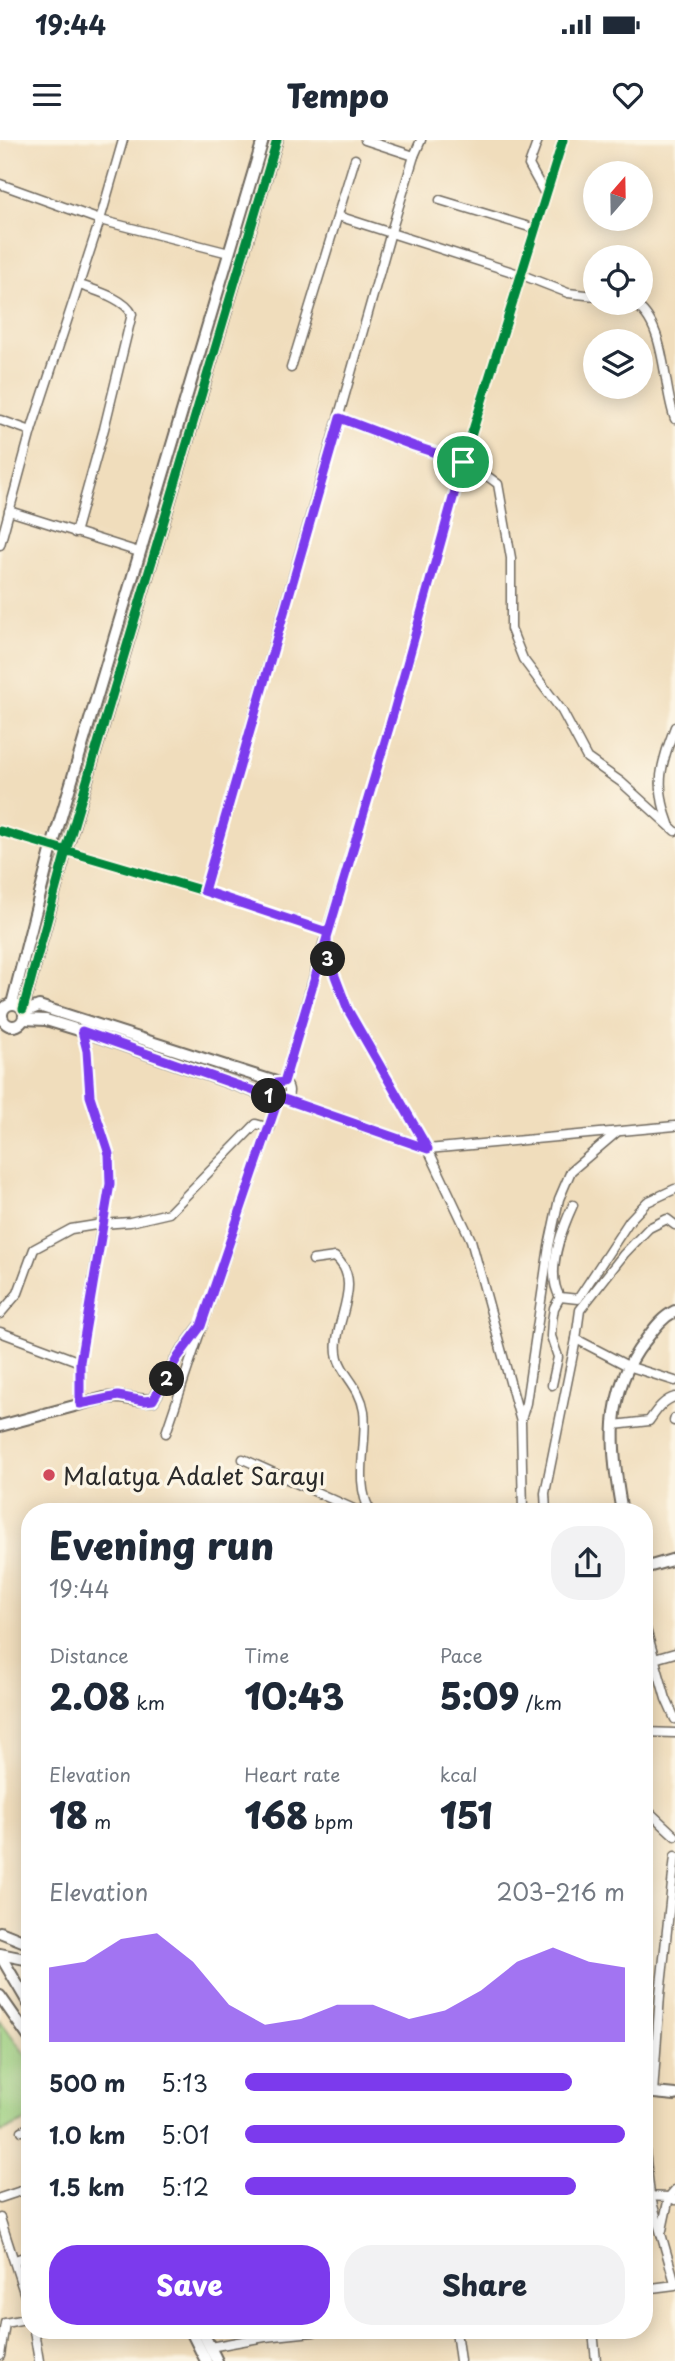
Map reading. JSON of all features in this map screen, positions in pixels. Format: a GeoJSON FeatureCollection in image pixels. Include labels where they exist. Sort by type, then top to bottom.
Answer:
{"type":"FeatureCollection","features":[{"type":"Feature","properties":{"kind":"street"},"geometry":{"type":"LineString","coordinates":[[0,545],[31,431],[80,285],[123,140]]}},
{"type":"Feature","properties":{"kind":"street"},"geometry":{"type":"LineString","coordinates":[[0,1033],[19,1025],[52,847],[263,140]]}},
{"type":"Feature","properties":{"kind":"street"},"geometry":{"type":"LineString","coordinates":[[21,1011],[65,851],[277,140]]}},
{"type":"Feature","properties":{"kind":"street"},"geometry":{"type":"LineString","coordinates":[[365,140],[414,156]]}},
{"type":"Feature","properties":{"kind":"street"},"geometry":{"type":"LineString","coordinates":[[204,891],[391,232],[421,140]]}},
{"type":"Feature","properties":{"kind":"street"},"geometry":{"type":"LineString","coordinates":[[538,140],[529,166],[546,195]]}},
{"type":"Feature","properties":{"kind":"street"},"geometry":{"type":"LineString","coordinates":[[279,1099],[271,1090],[280,1082],[327,932],[394,711],[463,462],[563,140]]}},
{"type":"Feature","properties":{"kind":"street"},"geometry":{"type":"LineString","coordinates":[[291,368],[355,159]]}},
{"type":"Feature","properties":{"kind":"street"},"geometry":{"type":"LineString","coordinates":[[0,184],[100,220],[229,253]]}},
{"type":"Feature","properties":{"kind":"street"},"geometry":{"type":"LineString","coordinates":[[440,200],[536,229]]}},
{"type":"Feature","properties":{"kind":"street"},"geometry":{"type":"LineString","coordinates":[[338,216],[522,275],[568,293],[583,295]]}},
{"type":"Feature","properties":{"kind":"street"},"geometry":{"type":"LineString","coordinates":[[75,533],[132,314],[130,309],[113,299],[80,285]]}},
{"type":"Feature","properties":{"kind":"street"},"geometry":{"type":"LineString","coordinates":[[647,315],[657,338],[675,419]]}},
{"type":"Feature","properties":{"kind":"street"},"geometry":{"type":"LineString","coordinates":[[340,418],[463,462],[498,484],[511,558],[511,629],[523,659],[562,711],[587,758],[621,782],[673,829]]}},
{"type":"Feature","properties":{"kind":"street"},"geometry":{"type":"LineString","coordinates":[[0,420],[31,431]]}},
{"type":"Feature","properties":{"kind":"street"},"geometry":{"type":"LineString","coordinates":[[9,511],[139,552]]}},
{"type":"Feature","properties":{"kind":"street"},"geometry":{"type":"LineString","coordinates":[[673,829],[660,796],[659,781],[675,727]]}},
{"type":"Feature","properties":{"kind":"street"},"geometry":{"type":"LineString","coordinates":[[0,831],[204,891],[327,932]]}},
{"type":"Feature","properties":{"kind":"street"},"geometry":{"type":"LineString","coordinates":[[327,932],[327,955],[348,1010],[428,1149],[471,1240],[521,1422],[523,1503]]}},
{"type":"Feature","properties":{"kind":"street"},"geometry":{"type":"LineString","coordinates":[[21,1011],[39,1006],[280,1082],[289,1089],[288,1095],[279,1099],[166,1433]]}},
{"type":"Feature","properties":{"kind":"street"},"geometry":{"type":"LineString","coordinates":[[12,1026],[6,1024],[1,1016],[4,1009],[21,1011],[82,1031],[428,1149],[675,1126]]}},
{"type":"Feature","properties":{"kind":"street"},"geometry":{"type":"LineString","coordinates":[[80,1404],[80,1362],[110,1184],[109,1154],[90,1096],[87,1051],[82,1031]]}},
{"type":"Feature","properties":{"kind":"street"},"geometry":{"type":"LineString","coordinates":[[0,1314],[18,1293],[34,1249],[71,1229],[130,1222],[169,1213],[256,1124],[270,1128]]}},
{"type":"Feature","properties":{"kind":"street"},"geometry":{"type":"LineString","coordinates":[[521,1422],[559,1199],[572,1171],[617,1132]]}},
{"type":"Feature","properties":{"kind":"street"},"geometry":{"type":"LineString","coordinates":[[573,1205],[561,1232],[554,1288],[560,1297],[578,1299],[630,1220],[647,1202],[675,1189]]}},
{"type":"Feature","properties":{"kind":"street"},"geometry":{"type":"LineString","coordinates":[[546,1503],[545,1493],[580,1310],[624,1254],[649,1228],[667,1219],[675,1225]]}},
{"type":"Feature","properties":{"kind":"street"},"geometry":{"type":"LineString","coordinates":[[313,1260],[335,1256],[344,1264],[348,1280],[345,1307],[336,1340],[338,1360],[358,1388],[364,1411],[363,1480],[368,1503]]}},
{"type":"Feature","properties":{"kind":"street"},"geometry":{"type":"LineString","coordinates":[[552,1385],[558,1357],[551,1336],[552,1321],[554,1308],[560,1297]]}},
{"type":"Feature","properties":{"kind":"street"},"geometry":{"type":"LineString","coordinates":[[620,1503],[615,1473],[614,1410],[634,1355],[664,1316],[675,1311]]}},
{"type":"Feature","properties":{"kind":"street"},"geometry":{"type":"LineString","coordinates":[[0,1426],[118,1396],[153,1400],[178,1357],[201,1326]]}},
{"type":"Feature","properties":{"kind":"street"},"geometry":{"type":"LineString","coordinates":[[0,1332],[80,1362]]}},
{"type":"Feature","properties":{"kind":"street"},"geometry":{"type":"LineString","coordinates":[[576,1339],[628,1366],[675,1381]]}},
{"type":"Feature","properties":{"kind":"street"},"geometry":{"type":"LineString","coordinates":[[614,1425],[649,1421],[660,1406],[675,1397]]}},
{"type":"Feature","properties":{"kind":"street"},"geometry":{"type":"LineString","coordinates":[[243,1459],[340,1503]]}},
{"type":"Feature","properties":{"kind":"street"},"geometry":{"type":"LineString","coordinates":[[653,1566],[675,1559]]}},
{"type":"Feature","properties":{"kind":"street"},"geometry":{"type":"LineString","coordinates":[[653,1650],[666,1699],[675,1719]]}},
{"type":"Feature","properties":{"kind":"street"},"geometry":{"type":"LineString","coordinates":[[653,1660],[675,1653]]}},
{"type":"Feature","properties":{"kind":"street"},"geometry":{"type":"LineString","coordinates":[[653,1732],[675,1733]]}},
{"type":"Feature","properties":{"kind":"street"},"geometry":{"type":"LineString","coordinates":[[653,1815],[675,1836]]}},
{"type":"Feature","properties":{"kind":"street"},"geometry":{"type":"LineString","coordinates":[[653,2053],[672,1907],[675,1856]]}},
{"type":"Feature","properties":{"kind":"street"},"geometry":{"type":"LineString","coordinates":[[0,1932],[21,1940]]}},
{"type":"Feature","properties":{"kind":"street"},"geometry":{"type":"LineString","coordinates":[[0,1955],[21,1958]]}},
{"type":"Feature","properties":{"kind":"street"},"geometry":{"type":"LineString","coordinates":[[0,1955],[21,1991]]}},
{"type":"Feature","properties":{"kind":"street"},"geometry":{"type":"LineString","coordinates":[[0,1996],[21,2026]]}},
{"type":"Feature","properties":{"kind":"street"},"geometry":{"type":"LineString","coordinates":[[653,2093],[675,2095]]}},
{"type":"Feature","properties":{"kind":"street"},"geometry":{"type":"LineString","coordinates":[[0,2198],[21,2191]]}},
{"type":"Feature","properties":{"kind":"street"},"geometry":{"type":"LineString","coordinates":[[653,2196],[673,2196],[661,2233]]}},
{"type":"Feature","properties":{"kind":"street"},"geometry":{"type":"LineString","coordinates":[[653,2212],[675,2284],[653,2288]]}},
{"type":"Feature","properties":{"kind":"street"},"geometry":{"type":"LineString","coordinates":[[0,2218],[21,2280]]}},
{"type":"Feature","properties":{"kind":"street"},"geometry":{"type":"LineString","coordinates":[[15,2260],[21,2258]]}},
{"type":"Feature","properties":{"kind":"street"},"geometry":{"type":"LineString","coordinates":[[0,2356],[5,2323],[21,2320]]}},
{"type":"Feature","properties":{"kind":"street"},"geometry":{"type":"LineString","coordinates":[[35,2339],[39,2361]]}},
{"type":"Feature","properties":{"kind":"street"},"geometry":{"type":"LineString","coordinates":[[195,2339],[206,2361]]}},
{"type":"Feature","properties":{"kind":"street"},"geometry":{"type":"LineString","coordinates":[[206,2339],[217,2361]]}},
{"type":"Feature","properties":{"kind":"street"},"geometry":{"type":"LineString","coordinates":[[210,2347],[254,2339]]}},
{"type":"Feature","properties":{"kind":"street"},"geometry":{"type":"LineString","coordinates":[[457,2339],[460,2361]]}},
{"type":"Feature","properties":{"kind":"street"},"geometry":{"type":"LineString","coordinates":[[594,2339],[596,2361]]}},
{"type":"Feature","properties":{"kind":"green space"},"geometry":{"type":"Polygon","coordinates":[[[0,2020],[21,2049],[21,2123],[2,2132],[0,2020]]]}},
{"type":"Feature","properties":{"kind":"cycle path"},"geometry":{"type":"LineString","coordinates":[[23,1009],[66,851],[277,140]]}},
{"type":"Feature","properties":{"kind":"cycle path"},"geometry":{"type":"LineString","coordinates":[[0,831],[204,891],[327,931],[394,711],[463,462],[563,140]]}},
{"type":"Feature","properties":{"kind":"place","name":"Malatya Adalet Sarayı"},"geometry":{"type":"Point","coordinates":[49,1475]}},
{"type":"Feature","properties":{"kind":"route"},"geometry":{"type":"LineString","coordinates":[[463,462],[340,418],[204,891],[327,932],[327,955],[348,1010],[428,1149],[284,1099],[278,1100],[201,1326],[178,1357],[162,1389],[153,1400],[118,1396],[80,1404],[80,1362],[110,1184],[109,1154],[90,1096],[87,1051],[82,1031],[274,1098],[271,1090],[276,1083],[284,1082],[327,932],[394,711],[463,462]]}}]}
